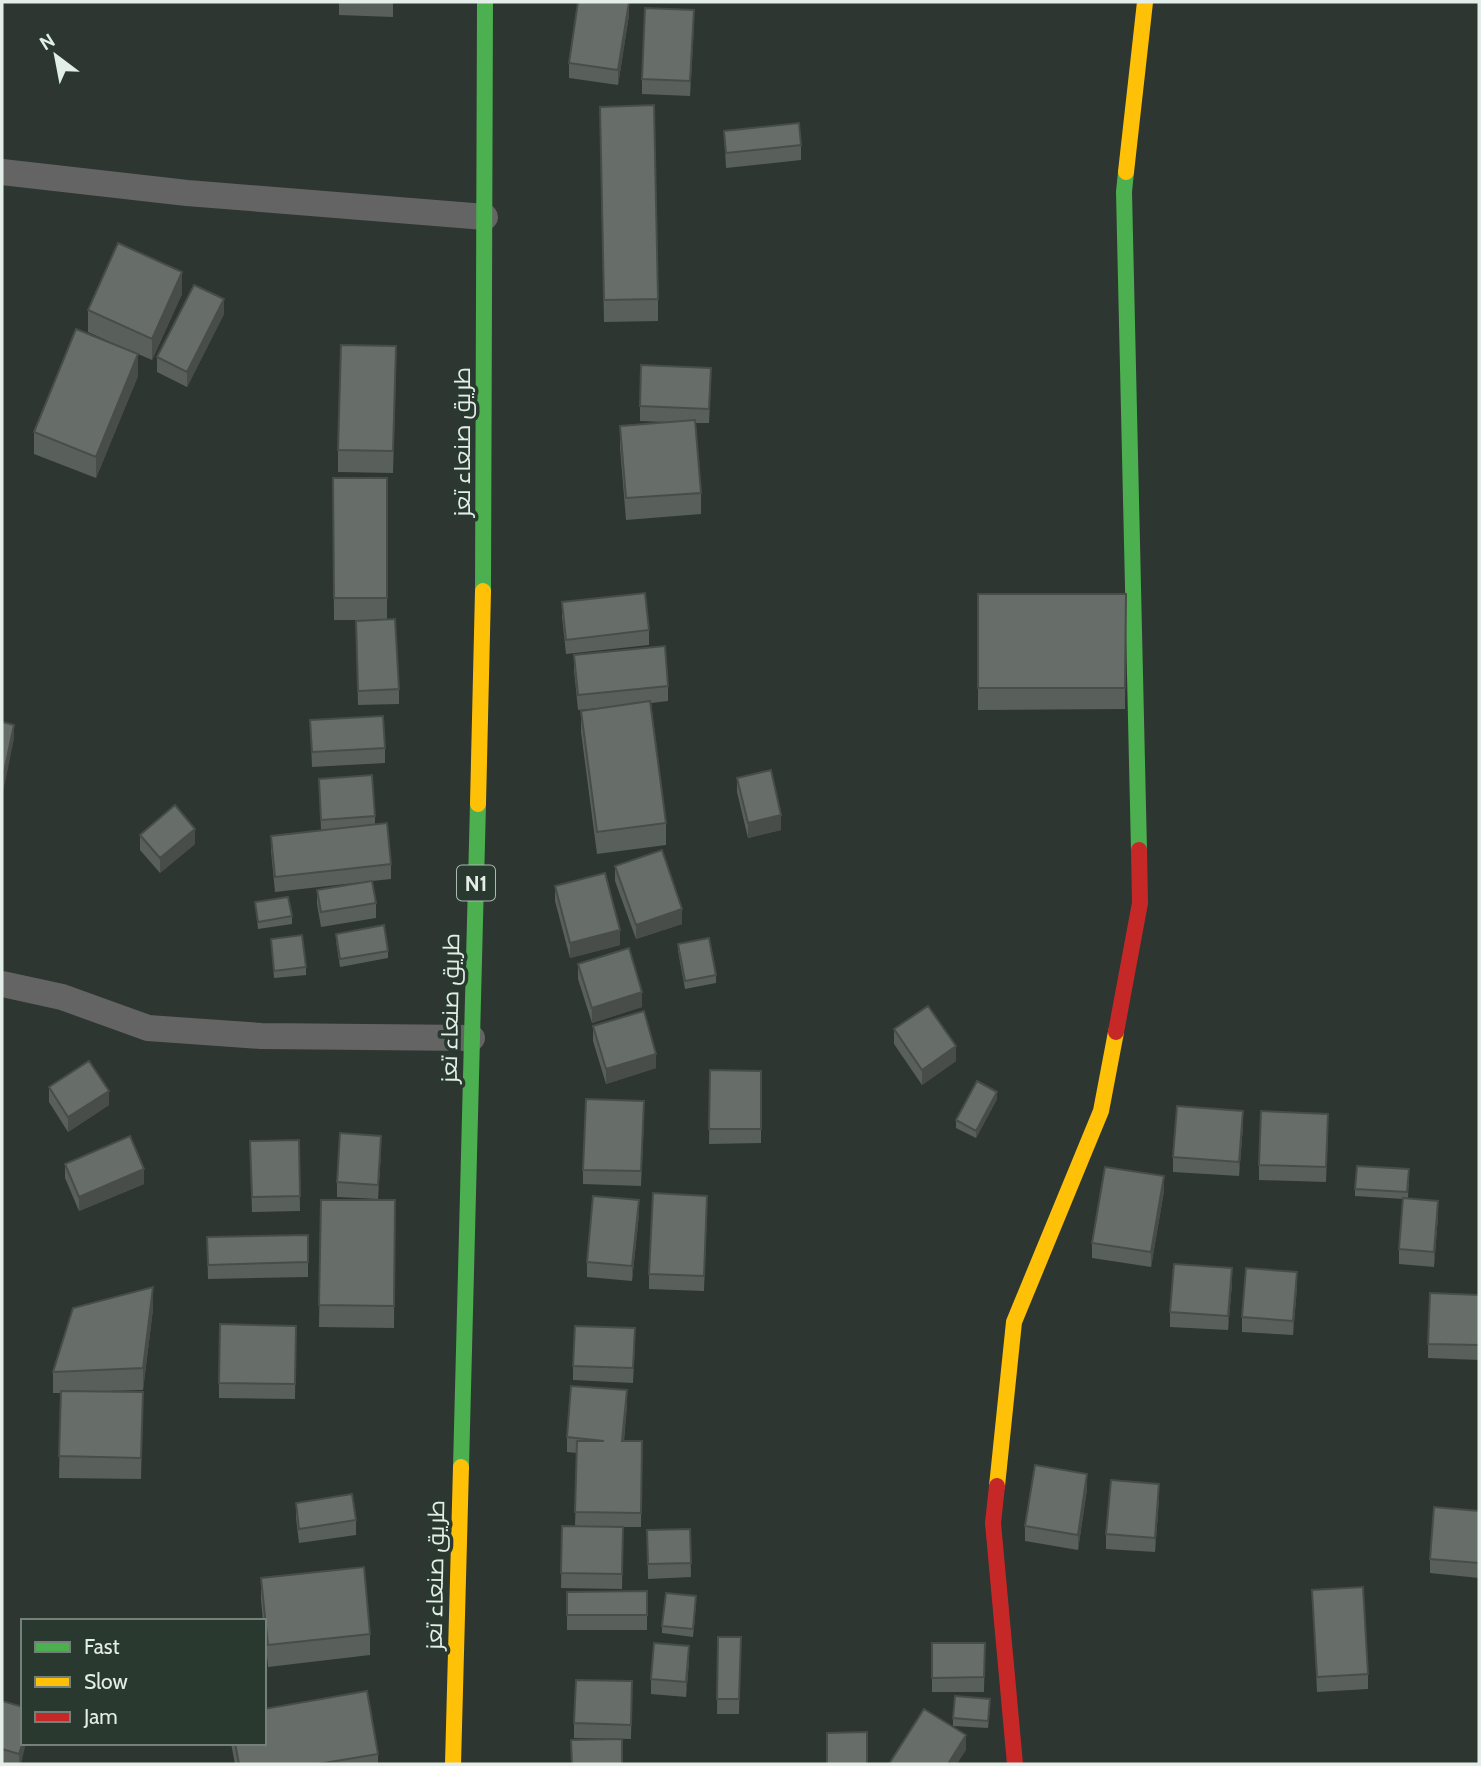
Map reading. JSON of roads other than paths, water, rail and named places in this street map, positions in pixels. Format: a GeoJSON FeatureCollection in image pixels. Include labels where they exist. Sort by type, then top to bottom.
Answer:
{"type":"FeatureCollection","features":[{"type":"Feature","properties":{"kind":"main road","name":"طريق صنعاء تعز"},"geometry":{"type":"LineString","coordinates":[[453,1764],[485,517],[485,2]]}},
{"type":"Feature","properties":{"kind":"main road"},"geometry":{"type":"LineString","coordinates":[[1015,1764],[993,1523],[1014,1322],[1101,1111],[1140,903],[1124,192],[1145,2]]}},
{"type":"Feature","properties":{"kind":"street"},"geometry":{"type":"LineString","coordinates":[[2,172],[187,193],[485,217]]}},
{"type":"Feature","properties":{"kind":"street"},"geometry":{"type":"LineString","coordinates":[[2,984],[62,997],[148,1028],[261,1036],[472,1038]]}}]}
